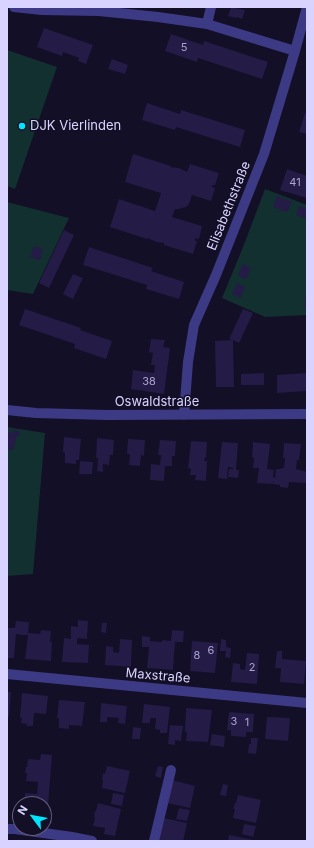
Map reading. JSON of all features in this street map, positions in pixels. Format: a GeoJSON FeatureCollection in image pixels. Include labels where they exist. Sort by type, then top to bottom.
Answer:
{"type":"FeatureCollection","features":[{"type":"Feature","properties":{"kind":"street"},"geometry":{"type":"LineString","coordinates":[[14,7],[42,10],[99,11],[207,24],[295,51]]}},
{"type":"Feature","properties":{"kind":"street"},"geometry":{"type":"LineString","coordinates":[[207,24],[211,7]]}},
{"type":"Feature","properties":{"kind":"street","name":"Elisabethstraße"},"geometry":{"type":"LineString","coordinates":[[184,415],[188,362],[194,326],[264,154],[307,7]]}},
{"type":"Feature","properties":{"kind":"street","name":"Oswaldstraße"},"geometry":{"type":"LineString","coordinates":[[7,410],[36,413],[107,415],[307,414]]}},
{"type":"Feature","properties":{"kind":"street","name":"Maxstraße"},"geometry":{"type":"LineString","coordinates":[[7,674],[307,703]]}},
{"type":"Feature","properties":{"kind":"street"},"geometry":{"type":"LineString","coordinates":[[154,841],[171,770]]}},
{"type":"Feature","properties":{"kind":"street"},"geometry":{"type":"LineString","coordinates":[[7,829],[92,841]]}},
{"type":"Feature","properties":{"kind":"green space","name":"DJK Vierlinden"},"geometry":{"type":"Polygon","coordinates":[[[7,50],[57,67],[15,189],[7,186],[7,50]]]}},
{"type":"Feature","properties":{"kind":"green space"},"geometry":{"type":"Polygon","coordinates":[[[265,189],[307,205],[307,315],[265,317],[222,298],[265,189]]]}},
{"type":"Feature","properties":{"kind":"green space"},"geometry":{"type":"Polygon","coordinates":[[[7,202],[69,218],[33,294],[7,290],[7,202]]]}},
{"type":"Feature","properties":{"kind":"green space"},"geometry":{"type":"Polygon","coordinates":[[[7,427],[45,433],[33,574],[7,576],[7,427]]]}},
{"type":"Feature","properties":{"kind":"building"},"geometry":{"type":"Polygon","coordinates":[[[231,7],[245,10],[242,19],[228,16],[231,7]]]}},
{"type":"Feature","properties":{"kind":"building"},"geometry":{"type":"Polygon","coordinates":[[[44,28],[93,45],[86,64],[78,61],[79,58],[63,52],[62,56],[37,47],[44,28]]]}},
{"type":"Feature","properties":{"kind":"building"},"geometry":{"type":"Polygon","coordinates":[[[171,34],[203,45],[204,41],[268,62],[262,79],[198,58],[197,62],[165,51],[171,34]]]}},
{"type":"Feature","properties":{"kind":"building"},"geometry":{"type":"Polygon","coordinates":[[[112,59],[128,65],[125,74],[108,69],[112,59]]]}},
{"type":"Feature","properties":{"kind":"building"},"geometry":{"type":"Polygon","coordinates":[[[147,103],[180,114],[181,110],[245,130],[240,147],[176,127],[175,130],[142,120],[147,103]]]}},
{"type":"Feature","properties":{"kind":"building"},"geometry":{"type":"Polygon","coordinates":[[[305,113],[307,113],[307,134],[299,132],[305,113]]]}},
{"type":"Feature","properties":{"kind":"building"},"geometry":{"type":"Polygon","coordinates":[[[133,154],[171,166],[170,167],[179,168],[187,172],[190,164],[219,173],[215,185],[212,185],[212,187],[215,188],[211,201],[192,195],[189,204],[186,207],[175,209],[172,217],[202,226],[199,239],[195,238],[195,241],[197,241],[193,254],[164,245],[164,243],[156,242],[148,238],[147,239],[110,227],[119,199],[155,211],[161,193],[125,182],[133,154]]]}},
{"type":"Feature","properties":{"kind":"building"},"geometry":{"type":"Polygon","coordinates":[[[287,169],[307,176],[307,198],[280,190],[287,169]]]}},
{"type":"Feature","properties":{"kind":"building"},"geometry":{"type":"Polygon","coordinates":[[[277,196],[292,202],[287,212],[273,207],[277,196]]]}},
{"type":"Feature","properties":{"kind":"building"},"geometry":{"type":"Polygon","coordinates":[[[299,206],[307,209],[307,219],[296,215],[299,206]]]}},
{"type":"Feature","properties":{"kind":"building"},"geometry":{"type":"Polygon","coordinates":[[[64,230],[74,235],[49,288],[39,283],[64,230]]]}},
{"type":"Feature","properties":{"kind":"building"},"geometry":{"type":"Polygon","coordinates":[[[34,246],[43,249],[40,260],[30,257],[34,246]]]}},
{"type":"Feature","properties":{"kind":"building"},"geometry":{"type":"Polygon","coordinates":[[[89,247],[153,268],[151,271],[184,282],[179,299],[146,289],[147,285],[83,265],[89,247]]]}},
{"type":"Feature","properties":{"kind":"building"},"geometry":{"type":"Polygon","coordinates":[[[243,264],[251,268],[246,279],[238,275],[243,264]]]}},
{"type":"Feature","properties":{"kind":"building"},"geometry":{"type":"Polygon","coordinates":[[[73,274],[83,278],[73,299],[63,294],[73,274]]]}},
{"type":"Feature","properties":{"kind":"building"},"geometry":{"type":"Polygon","coordinates":[[[237,283],[245,287],[240,298],[232,294],[237,283]]]}},
{"type":"Feature","properties":{"kind":"building"},"geometry":{"type":"Polygon","coordinates":[[[305,296],[307,296],[307,308],[305,308],[305,296]]]}},
{"type":"Feature","properties":{"kind":"building"},"geometry":{"type":"Polygon","coordinates":[[[25,309],[81,328],[80,330],[112,341],[106,359],[74,348],[75,344],[19,325],[25,309]]]}},
{"type":"Feature","properties":{"kind":"building"},"geometry":{"type":"Polygon","coordinates":[[[243,309],[253,313],[239,343],[229,339],[243,309]]]}},
{"type":"Feature","properties":{"kind":"building"},"geometry":{"type":"Polygon","coordinates":[[[151,339],[165,340],[163,347],[170,348],[164,394],[131,389],[133,370],[154,373],[155,365],[151,365],[153,353],[149,352],[151,339]]]}},
{"type":"Feature","properties":{"kind":"building"},"geometry":{"type":"Polygon","coordinates":[[[233,340],[234,387],[216,387],[215,341],[233,340]]]}},
{"type":"Feature","properties":{"kind":"building"},"geometry":{"type":"Polygon","coordinates":[[[264,373],[264,385],[241,385],[241,374],[264,373]]]}},
{"type":"Feature","properties":{"kind":"building"},"geometry":{"type":"Polygon","coordinates":[[[307,373],[307,391],[277,393],[277,375],[307,373]]]}},
{"type":"Feature","properties":{"kind":"building"},"geometry":{"type":"Polygon","coordinates":[[[15,430],[19,431],[20,433],[16,437],[14,450],[7,449],[7,432],[12,433],[15,430]]]}},
{"type":"Feature","properties":{"kind":"building"},"geometry":{"type":"Polygon","coordinates":[[[64,437],[81,439],[79,460],[76,460],[76,464],[65,463],[65,453],[63,452],[64,437]]]}},
{"type":"Feature","properties":{"kind":"building"},"geometry":{"type":"Polygon","coordinates":[[[97,438],[114,440],[113,455],[110,455],[109,465],[103,464],[103,472],[97,471],[97,438]]]}},
{"type":"Feature","properties":{"kind":"building"},"geometry":{"type":"Polygon","coordinates":[[[128,439],[145,440],[144,456],[141,455],[140,466],[129,465],[130,454],[127,454],[128,439]]]}},
{"type":"Feature","properties":{"kind":"building"},"geometry":{"type":"Polygon","coordinates":[[[160,440],[176,441],[175,456],[172,456],[172,466],[165,466],[164,481],[150,480],[151,464],[160,465],[161,455],[158,455],[160,440]]]}},
{"type":"Feature","properties":{"kind":"building"},"geometry":{"type":"Polygon","coordinates":[[[191,441],[207,442],[206,458],[205,457],[204,461],[207,461],[206,481],[195,480],[196,475],[190,475],[191,469],[188,468],[191,441]]]}},
{"type":"Feature","properties":{"kind":"building"},"geometry":{"type":"Polygon","coordinates":[[[222,442],[238,443],[236,470],[239,470],[238,478],[228,477],[229,469],[233,468],[228,467],[227,479],[218,478],[222,442]]]}},
{"type":"Feature","properties":{"kind":"building"},"geometry":{"type":"Polygon","coordinates":[[[253,442],[270,444],[267,469],[274,470],[273,477],[275,478],[276,469],[284,468],[284,443],[301,444],[296,469],[307,472],[307,483],[289,482],[288,488],[280,487],[280,485],[257,483],[259,468],[253,468],[253,442]]]}},
{"type":"Feature","properties":{"kind":"building"},"geometry":{"type":"Polygon","coordinates":[[[80,461],[93,462],[92,474],[79,474],[80,461]]]}},
{"type":"Feature","properties":{"kind":"building"},"geometry":{"type":"Polygon","coordinates":[[[78,620],[88,621],[87,639],[77,638],[77,644],[89,645],[88,663],[62,662],[64,638],[71,639],[71,626],[78,627],[78,620]]]}},
{"type":"Feature","properties":{"kind":"building"},"geometry":{"type":"Polygon","coordinates":[[[16,621],[29,622],[28,633],[40,634],[41,630],[51,631],[51,661],[25,659],[28,635],[16,634],[14,658],[7,658],[7,628],[15,628],[16,621]]]}},
{"type":"Feature","properties":{"kind":"building"},"geometry":{"type":"Polygon","coordinates":[[[102,623],[107,623],[106,633],[101,632],[102,623]]]}},
{"type":"Feature","properties":{"kind":"building"},"geometry":{"type":"Polygon","coordinates":[[[172,630],[184,631],[183,642],[175,642],[173,670],[147,668],[149,647],[142,647],[142,636],[150,637],[150,641],[171,641],[172,630]]]}},
{"type":"Feature","properties":{"kind":"building"},"geometry":{"type":"Polygon","coordinates":[[[120,639],[132,640],[131,667],[105,665],[106,646],[113,647],[113,652],[119,653],[120,639]]]}},
{"type":"Feature","properties":{"kind":"building"},"geometry":{"type":"Polygon","coordinates":[[[221,639],[226,640],[226,647],[231,648],[230,658],[225,657],[226,651],[220,651],[221,639]]]}},
{"type":"Feature","properties":{"kind":"building"},"geometry":{"type":"Polygon","coordinates":[[[192,641],[218,643],[215,673],[190,671],[192,641]]]}},
{"type":"Feature","properties":{"kind":"building"},"geometry":{"type":"Polygon","coordinates":[[[277,651],[282,651],[282,659],[306,661],[304,684],[280,682],[281,668],[275,668],[277,651]]]}},
{"type":"Feature","properties":{"kind":"building"},"geometry":{"type":"Polygon","coordinates":[[[247,653],[259,654],[257,684],[231,682],[233,663],[240,664],[240,669],[245,670],[247,653]]]}},
{"type":"Feature","properties":{"kind":"building"},"geometry":{"type":"Polygon","coordinates":[[[7,692],[11,692],[9,717],[7,716],[7,692]]]}},
{"type":"Feature","properties":{"kind":"building"},"geometry":{"type":"Polygon","coordinates":[[[22,693],[48,696],[46,714],[34,713],[33,726],[27,726],[27,724],[21,723],[22,693]]]}},
{"type":"Feature","properties":{"kind":"building"},"geometry":{"type":"Polygon","coordinates":[[[59,700],[85,702],[82,726],[69,725],[69,729],[59,728],[59,718],[57,718],[59,700]]]}},
{"type":"Feature","properties":{"kind":"building"},"geometry":{"type":"Polygon","coordinates":[[[101,703],[127,706],[125,724],[118,723],[119,718],[107,717],[107,722],[100,722],[101,703]]]}},
{"type":"Feature","properties":{"kind":"building"},"geometry":{"type":"Polygon","coordinates":[[[144,704],[170,707],[167,733],[160,733],[160,730],[155,729],[156,718],[150,718],[150,723],[142,723],[144,704]]]}},
{"type":"Feature","properties":{"kind":"building"},"geometry":{"type":"Polygon","coordinates":[[[186,708],[212,710],[208,742],[186,741],[186,708]]]}},
{"type":"Feature","properties":{"kind":"building"},"geometry":{"type":"Polygon","coordinates":[[[229,712],[254,714],[253,732],[246,732],[246,737],[231,736],[231,730],[227,730],[229,712]]]}},
{"type":"Feature","properties":{"kind":"building"},"geometry":{"type":"Polygon","coordinates":[[[267,717],[290,718],[288,741],[265,739],[267,717]]]}},
{"type":"Feature","properties":{"kind":"building"},"geometry":{"type":"Polygon","coordinates":[[[170,725],[183,726],[181,741],[175,740],[175,745],[168,744],[170,725]]]}},
{"type":"Feature","properties":{"kind":"building"},"geometry":{"type":"Polygon","coordinates":[[[133,727],[141,728],[140,739],[132,739],[133,727]]]}},
{"type":"Feature","properties":{"kind":"building"},"geometry":{"type":"Polygon","coordinates":[[[212,734],[225,736],[224,747],[210,745],[212,734]]]}},
{"type":"Feature","properties":{"kind":"building"},"geometry":{"type":"Polygon","coordinates":[[[251,738],[258,738],[256,754],[248,753],[251,738]]]}},
{"type":"Feature","properties":{"kind":"building"},"geometry":{"type":"Polygon","coordinates":[[[41,754],[52,755],[49,796],[25,796],[25,793],[37,794],[38,782],[26,781],[27,773],[25,773],[28,759],[40,760],[41,754]]]}},
{"type":"Feature","properties":{"kind":"building"},"geometry":{"type":"Polygon","coordinates":[[[107,766],[130,771],[125,793],[102,788],[103,773],[105,774],[107,766]]]}},
{"type":"Feature","properties":{"kind":"building"},"geometry":{"type":"Polygon","coordinates":[[[158,766],[163,767],[161,778],[155,776],[158,766]]]}},
{"type":"Feature","properties":{"kind":"building"},"geometry":{"type":"Polygon","coordinates":[[[172,780],[195,786],[190,808],[167,803],[172,780]]]}},
{"type":"Feature","properties":{"kind":"building"},"geometry":{"type":"Polygon","coordinates":[[[223,784],[228,785],[226,796],[220,795],[223,784]]]}},
{"type":"Feature","properties":{"kind":"building"},"geometry":{"type":"Polygon","coordinates":[[[113,793],[124,795],[122,806],[111,804],[113,793]]]}},
{"type":"Feature","properties":{"kind":"building"},"geometry":{"type":"Polygon","coordinates":[[[238,795],[261,800],[256,823],[233,818],[235,809],[233,809],[238,795]]]}},
{"type":"Feature","properties":{"kind":"building"},"geometry":{"type":"Polygon","coordinates":[[[98,803],[121,809],[115,836],[104,834],[105,828],[93,826],[95,811],[98,803]]]}},
{"type":"Feature","properties":{"kind":"building"},"geometry":{"type":"Polygon","coordinates":[[[179,808],[190,810],[187,821],[176,819],[179,808]]]}},
{"type":"Feature","properties":{"kind":"building"},"geometry":{"type":"Polygon","coordinates":[[[164,818],[187,823],[183,841],[159,840],[164,818]]]}},
{"type":"Feature","properties":{"kind":"building"},"geometry":{"type":"Polygon","coordinates":[[[244,824],[256,826],[253,837],[242,834],[244,824]]]}},
{"type":"Feature","properties":{"kind":"building"},"geometry":{"type":"Polygon","coordinates":[[[229,835],[253,840],[253,841],[228,841],[229,835]]]}},
{"type":"Feature","properties":{"kind":"place","name":"DJK Vierlinden"},"geometry":{"type":"Point","coordinates":[22,126]}}]}
